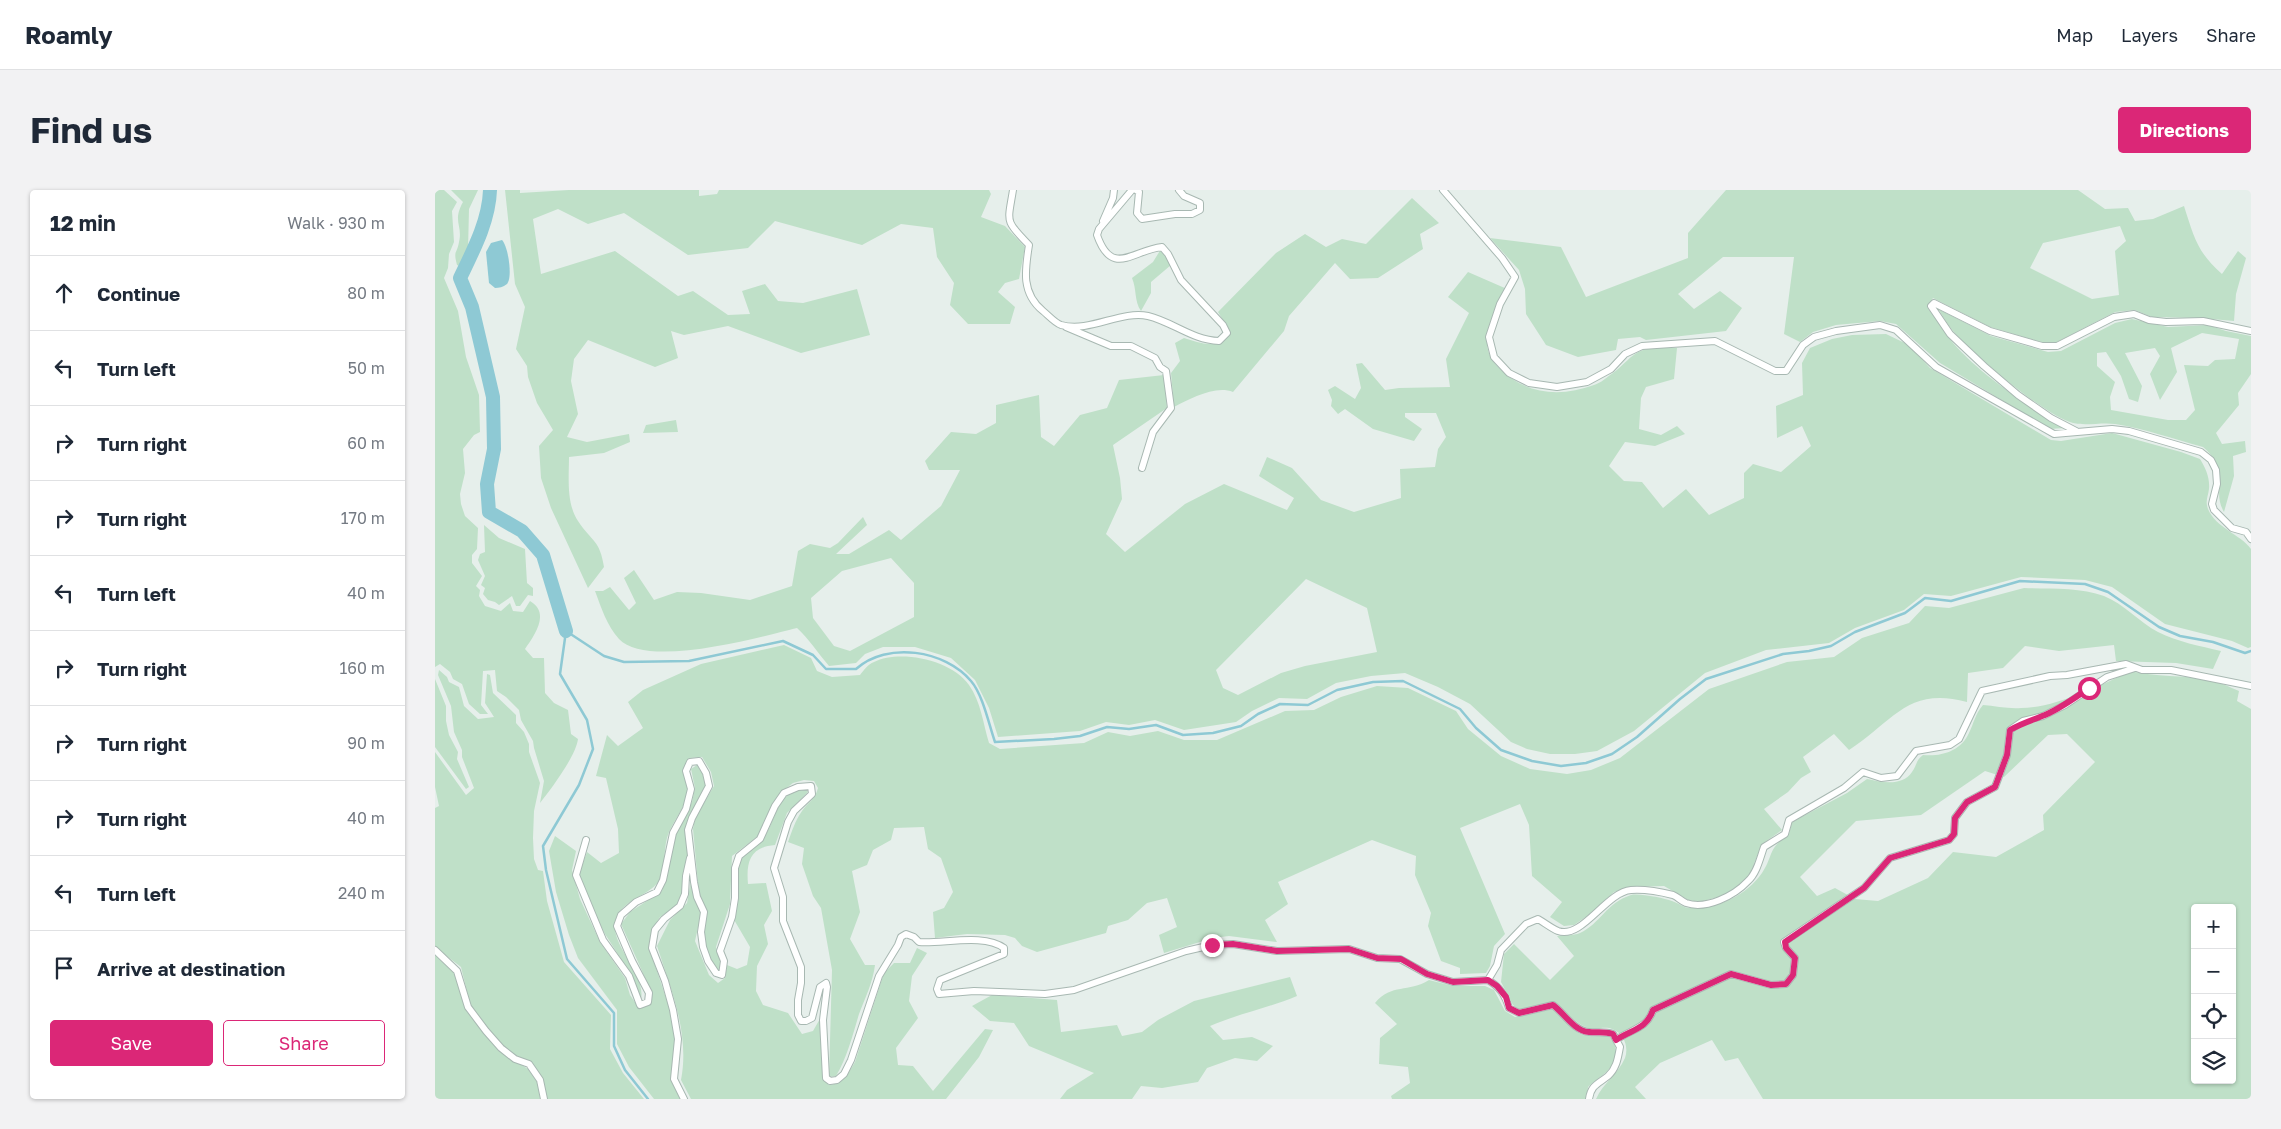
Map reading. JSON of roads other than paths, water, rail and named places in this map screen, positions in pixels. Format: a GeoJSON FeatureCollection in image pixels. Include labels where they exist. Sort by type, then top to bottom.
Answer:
{"type":"FeatureCollection","features":[{"type":"Feature","properties":{"kind":"street"},"geometry":{"type":"LineString","coordinates":[[1013,190],[1007,216],[1009,223],[1029,245],[1025,277],[1030,296],[1039,307],[1060,324],[1111,346],[1131,346],[1155,358],[1160,367],[1166,371],[1171,408],[1153,432],[1142,468]]}},
{"type":"Feature","properties":{"kind":"street"},"geometry":{"type":"LineString","coordinates":[[1060,324],[1092,325],[1146,316],[1206,341],[1219,341],[1227,333],[1223,325],[1181,280],[1168,254],[1162,247],[1152,248],[1129,258],[1118,260],[1108,256],[1100,245],[1097,235],[1113,198],[1114,190]]}},
{"type":"Feature","properties":{"kind":"street"},"geometry":{"type":"LineString","coordinates":[[1099,228],[1132,190]]}},
{"type":"Feature","properties":{"kind":"street"},"geometry":{"type":"LineString","coordinates":[[1136,190],[1139,192],[1137,213],[1142,219],[1175,214],[1192,214],[1199,210],[1200,203],[1184,196],[1179,190]]}},
{"type":"Feature","properties":{"kind":"street"},"geometry":{"type":"LineString","coordinates":[[1443,190],[1503,258],[1515,277],[1500,304],[1489,337],[1494,357],[1509,373],[1529,383],[1557,388],[1587,382],[1611,369],[1625,354],[1642,346],[1715,342],[1775,371],[1785,372],[1803,345],[1814,337],[1836,331],[1880,325],[1897,330],[1937,367],[2054,434],[2112,429],[2201,452],[2211,460],[2216,470],[2217,484],[2212,504],[2214,510],[2232,528],[2246,532],[2251,539]]}},
{"type":"Feature","properties":{"kind":"street"},"geometry":{"type":"LineString","coordinates":[[2076,431],[2051,418],[2018,395],[1984,366],[1950,334],[1931,306],[1934,303],[1990,331],[2042,346],[2057,346],[2114,317],[2134,314],[2149,320],[2166,322],[2203,321],[2251,331]]}},
{"type":"Feature","properties":{"kind":"street"},"geometry":{"type":"LineString","coordinates":[[1488,980],[1497,965],[1501,950],[1527,924],[1538,919],[1559,932],[1575,930],[1615,895],[1631,890],[1675,896],[1686,903],[1701,905],[1733,893],[1749,881],[1758,864],[1763,847],[1785,834],[1789,820],[1844,788],[1863,772],[1881,778],[1897,776],[1916,751],[1950,745],[1959,739],[1982,690],[2125,664],[2143,670],[2171,670],[2251,686]]}},
{"type":"Feature","properties":{"kind":"street"},"geometry":{"type":"LineString","coordinates":[[1616,1040],[1629,1031],[1640,1029],[1651,1018],[1653,1010],[1731,974],[1771,985],[1786,984],[1793,975],[1795,958],[1786,948],[1785,942],[1864,888],[1890,858],[1949,840],[1954,834],[1955,818],[1967,802],[1995,787],[2007,755],[2010,730],[2023,722],[2043,716],[2065,705],[2107,677],[2135,668]]}},
{"type":"Feature","properties":{"kind":"street"},"geometry":{"type":"LineString","coordinates":[[586,840],[576,875],[603,940],[629,976],[640,1005],[648,1002],[649,993],[632,962],[617,926],[621,915],[636,902],[657,892],[663,880],[673,833],[686,809],[691,789],[686,771],[690,762],[699,761],[706,773],[709,786],[692,818],[688,830],[694,882],[697,896],[704,912],[701,932],[703,947],[708,961],[716,973],[722,975],[724,961],[720,951],[735,898],[735,868],[739,856],[760,838],[775,806],[784,793],[798,787],[811,786],[812,794],[795,811],[788,822],[774,868],[783,897],[783,921],[801,968],[798,1015],[801,1021],[812,1018],[820,987],[826,983],[823,1020],[826,1078],[830,1081],[837,1080],[844,1074],[851,1060],[879,976],[901,937],[906,934],[915,937],[919,942],[965,940],[998,943],[1004,948],[1003,954],[940,980],[937,990],[939,994],[974,991],[1045,994],[1074,990],[1186,950],[1233,944],[1277,951],[1349,949],[1377,958],[1401,959],[1427,974],[1453,982],[1488,980],[1497,986],[1506,997],[1509,1008],[1519,1013],[1553,1005],[1563,1012],[1572,1024],[1587,1032],[1602,1030],[1613,1034],[1620,1047],[1617,1063],[1609,1075],[1597,1082],[1591,1090],[1589,1099]]}},
{"type":"Feature","properties":{"kind":"street"},"geometry":{"type":"LineString","coordinates":[[684,1099],[673,1078],[678,1039],[673,1010],[665,981],[652,948],[655,930],[664,919],[680,906],[685,894],[691,849]]}},
{"type":"Feature","properties":{"kind":"street"},"geometry":{"type":"LineString","coordinates":[[435,950],[457,971],[468,1006],[486,1031],[501,1048],[515,1059],[529,1064],[540,1080],[544,1099]]}},
{"type":"Feature","properties":{"kind":"water"},"geometry":{"type":"Polygon","coordinates":[[[502,240],[508,255],[510,275],[507,284],[495,288],[489,283],[486,252],[491,243],[502,240]]]}},
{"type":"Feature","properties":{"kind":"waterway"},"geometry":{"type":"LineString","coordinates":[[490,190],[487,213],[475,246],[460,278],[472,307],[493,397],[494,449],[487,484],[489,512],[522,531],[543,555],[566,631]]}},
{"type":"Feature","properties":{"kind":"waterway"},"geometry":{"type":"LineString","coordinates":[[648,1099],[625,1070],[614,1046],[614,1013],[567,959],[546,870],[543,846],[579,785],[593,749],[587,720],[560,674],[566,631],[604,656],[624,662],[689,661],[783,641],[813,655],[826,669],[856,669],[869,660],[899,652],[931,656],[960,670],[971,681],[982,702],[995,742],[1080,736],[1107,727],[1129,729],[1156,725],[1183,735],[1213,733],[1241,726],[1258,714],[1280,704],[1308,705],[1337,690],[1373,682],[1403,681],[1460,709],[1476,728],[1501,750],[1532,761],[1561,766],[1586,763],[1612,754],[1637,737],[1706,679],[1783,654],[1831,646],[1855,632],[1905,613],[1925,598],[1951,601],[2020,581],[2085,584],[2108,592],[2159,627],[2180,636],[2213,642],[2245,653],[2251,651]]}}]}
